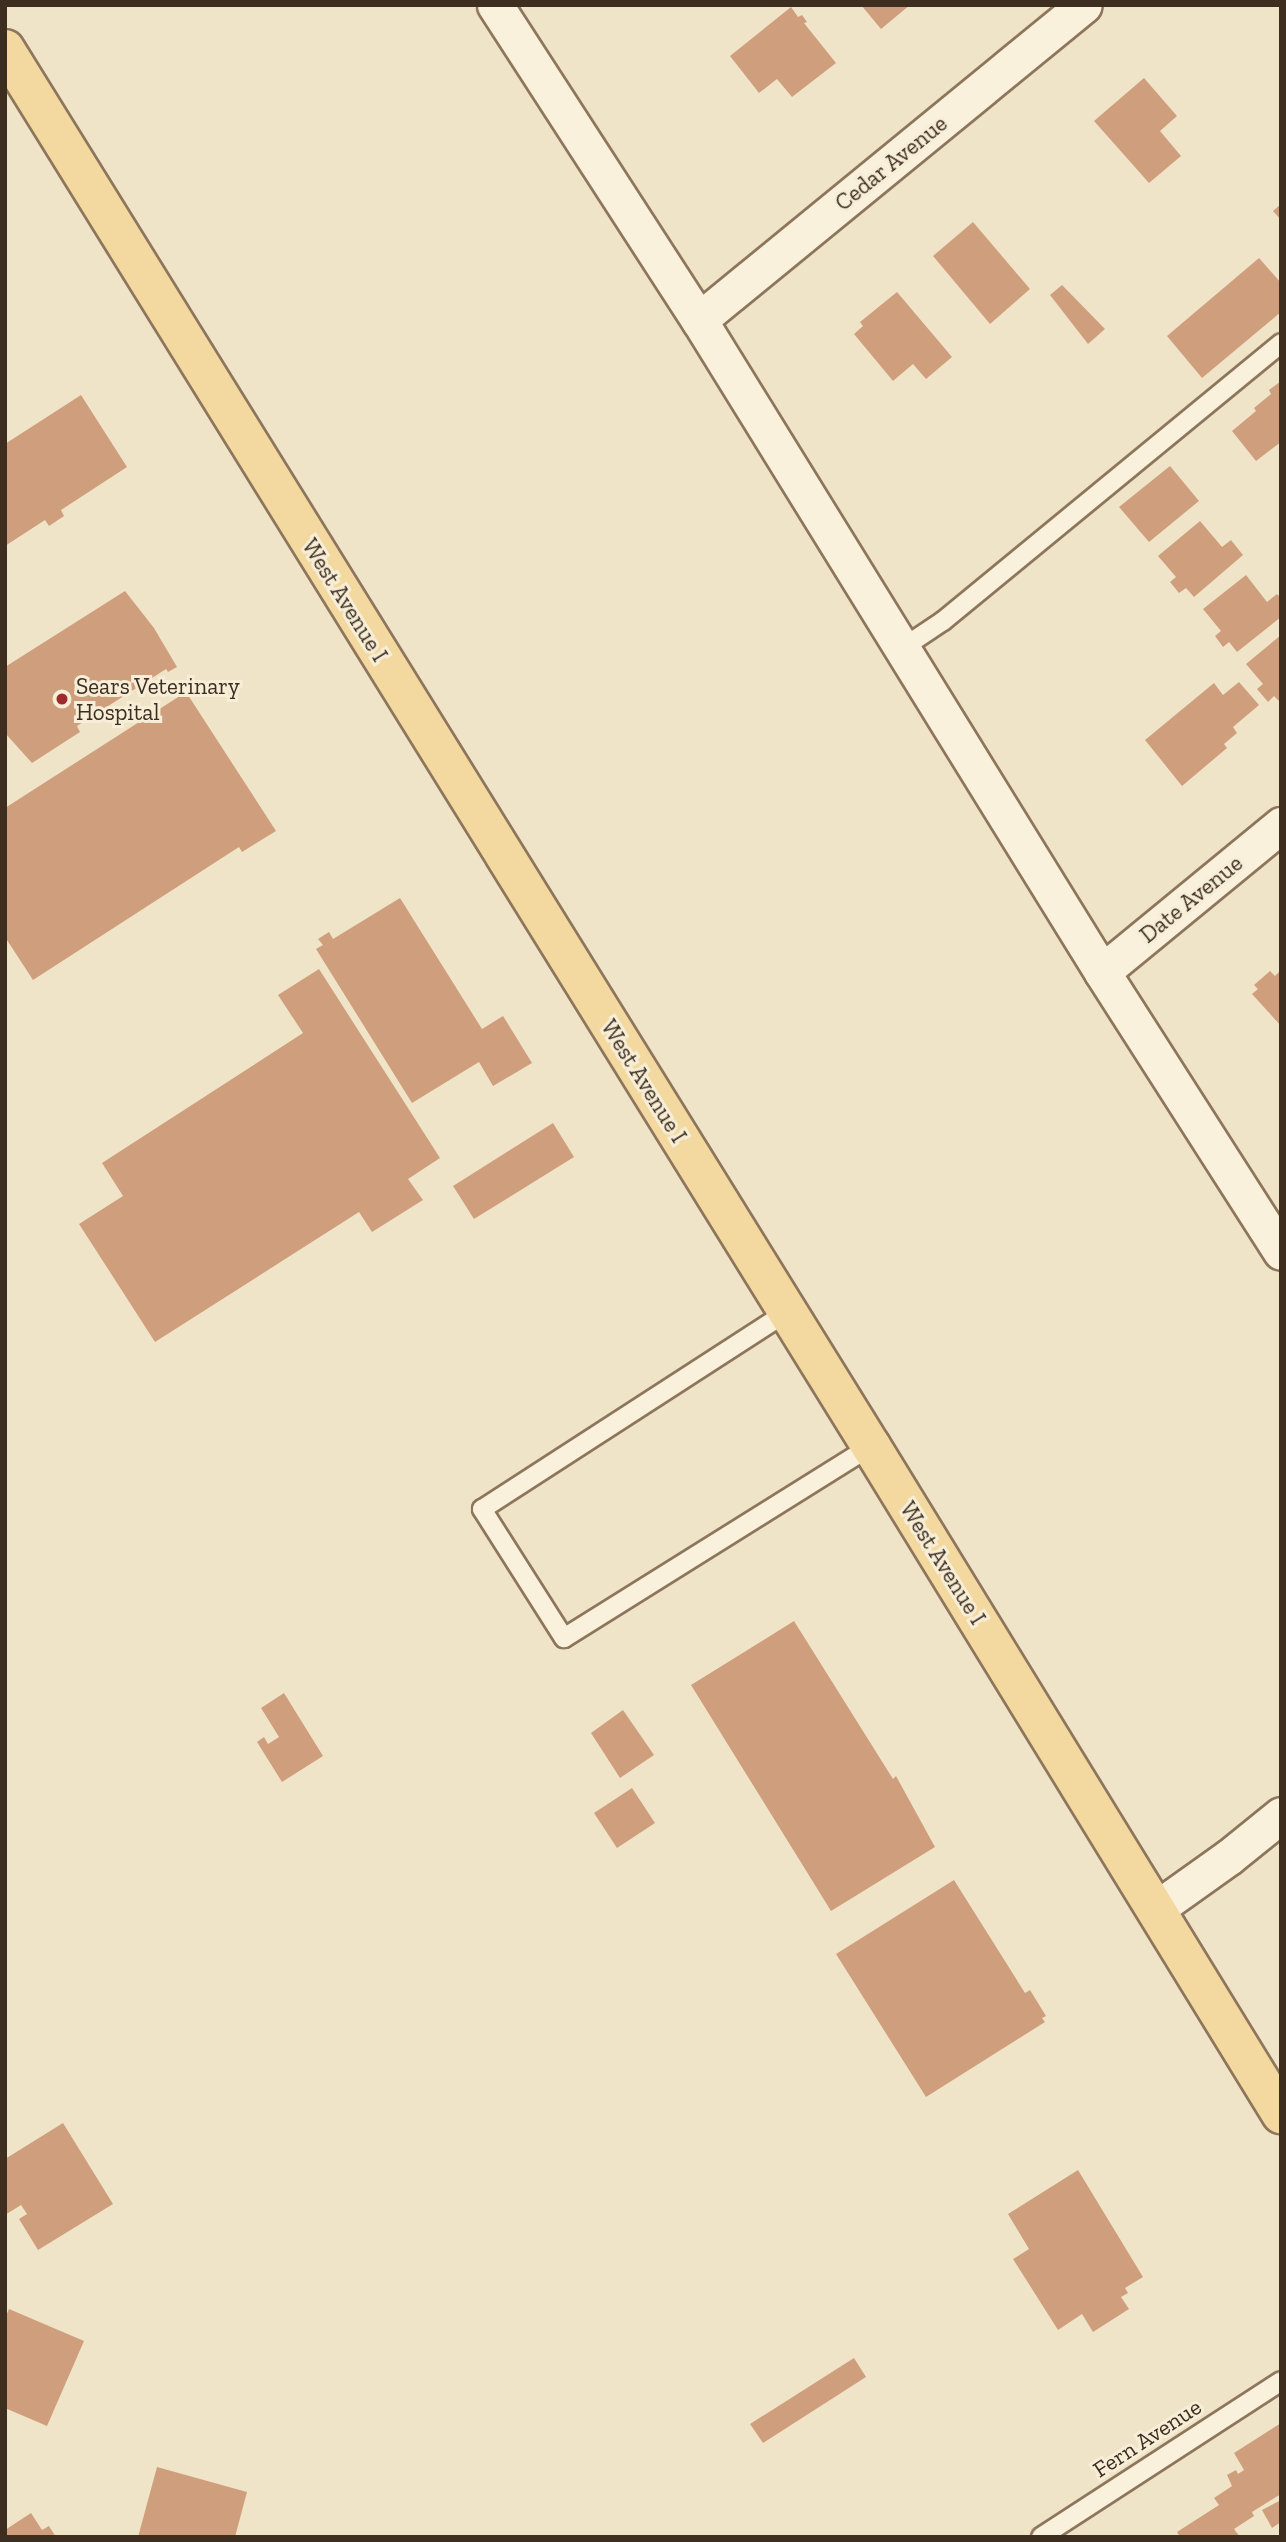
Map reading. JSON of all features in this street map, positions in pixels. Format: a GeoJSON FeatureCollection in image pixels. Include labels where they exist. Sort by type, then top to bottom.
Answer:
{"type":"FeatureCollection","features":[{"type":"Feature","properties":{"kind":"main road","name":"West Avenue I"},"geometry":{"type":"LineString","coordinates":[[5,50],[871,1446],[1281,2114]]}},
{"type":"Feature","properties":{"kind":"street"},"geometry":{"type":"LineString","coordinates":[[495,5],[699,320],[1102,972],[1281,1252]]}},
{"type":"Feature","properties":{"kind":"street","name":"Cedar Avenue"},"geometry":{"type":"LineString","coordinates":[[699,320],[1084,5]]}},
{"type":"Feature","properties":{"kind":"street","name":"Date Avenue"},"geometry":{"type":"LineString","coordinates":[[1102,972],[1281,825]]}},
{"type":"Feature","properties":{"kind":"street"},"geometry":{"type":"LineString","coordinates":[[1156,1909],[1229,1857],[1281,1815]]}},
{"type":"Feature","properties":{"kind":"lane"},"geometry":{"type":"LineString","coordinates":[[901,649],[943,621],[1281,343]]}},
{"type":"Feature","properties":{"kind":"lane"},"geometry":{"type":"LineString","coordinates":[[787,1312],[482,1509],[564,1638],[871,1446]]}},
{"type":"Feature","properties":{"kind":"lane","name":"Fern Avenue"},"geometry":{"type":"LineString","coordinates":[[1041,2537],[1281,2381]]}},
{"type":"Feature","properties":{"kind":"building"},"geometry":{"type":"Polygon","coordinates":[[[861,5],[910,5],[881,29],[861,5]]]}},
{"type":"Feature","properties":{"kind":"building"},"geometry":{"type":"Polygon","coordinates":[[[791,7],[798,17],[802,15],[807,22],[804,23],[836,63],[792,97],[777,79],[759,93],[730,56],[791,7]]]}},
{"type":"Feature","properties":{"kind":"building"},"geometry":{"type":"Polygon","coordinates":[[[1144,78],[1177,116],[1160,131],[1181,156],[1149,183],[1094,121],[1144,78]]]}},
{"type":"Feature","properties":{"kind":"building"},"geometry":{"type":"Polygon","coordinates":[[[1281,204],[1281,220],[1273,211],[1281,204]]]}},
{"type":"Feature","properties":{"kind":"building"},"geometry":{"type":"Polygon","coordinates":[[[973,222],[1030,289],[990,324],[933,256],[973,222]]]}},
{"type":"Feature","properties":{"kind":"building"},"geometry":{"type":"Polygon","coordinates":[[[1259,258],[1281,283],[1281,312],[1202,378],[1167,336],[1259,258]]]}},
{"type":"Feature","properties":{"kind":"building"},"geometry":{"type":"Polygon","coordinates":[[[1062,285],[1105,329],[1088,344],[1050,295],[1062,285]]]}},
{"type":"Feature","properties":{"kind":"building"},"geometry":{"type":"Polygon","coordinates":[[[897,292],[952,357],[926,379],[913,364],[893,381],[854,334],[863,326],[860,322],[897,292]]]}},
{"type":"Feature","properties":{"kind":"building"},"geometry":{"type":"Polygon","coordinates":[[[1281,381],[1281,442],[1256,461],[1232,431],[1256,411],[1254,408],[1271,394],[1269,390],[1281,381]]]}},
{"type":"Feature","properties":{"kind":"building"},"geometry":{"type":"Polygon","coordinates":[[[81,395],[127,467],[61,510],[64,516],[49,526],[45,520],[5,546],[5,444],[81,395]]]}},
{"type":"Feature","properties":{"kind":"building"},"geometry":{"type":"Polygon","coordinates":[[[1170,466],[1199,501],[1149,542],[1119,507],[1170,466]]]}},
{"type":"Feature","properties":{"kind":"building"},"geometry":{"type":"Polygon","coordinates":[[[1200,521],[1222,547],[1231,540],[1243,555],[1194,597],[1186,588],[1179,593],[1170,582],[1176,577],[1158,556],[1200,521]]]}},
{"type":"Feature","properties":{"kind":"building"},"geometry":{"type":"Polygon","coordinates":[[[1246,575],[1267,602],[1277,594],[1281,598],[1281,617],[1237,652],[1229,642],[1223,647],[1215,636],[1221,631],[1203,609],[1246,575]]]}},
{"type":"Feature","properties":{"kind":"building","name":"Sears Veterinary Hospital"},"geometry":{"type":"Polygon","coordinates":[[[125,591],[154,628],[177,667],[168,672],[166,669],[77,726],[80,732],[32,763],[5,733],[5,667],[125,591]]]}},
{"type":"Feature","properties":{"kind":"building"},"geometry":{"type":"Polygon","coordinates":[[[1281,635],[1281,703],[1274,696],[1268,702],[1257,689],[1263,684],[1246,664],[1281,635]]]}},
{"type":"Feature","properties":{"kind":"building"},"geometry":{"type":"Polygon","coordinates":[[[1239,682],[1259,705],[1233,727],[1237,733],[1224,744],[1227,748],[1182,786],[1145,740],[1214,683],[1223,695],[1239,682]]]}},
{"type":"Feature","properties":{"kind":"building"},"geometry":{"type":"Polygon","coordinates":[[[186,692],[276,831],[242,852],[239,847],[33,980],[5,937],[5,808],[186,692]]]}},
{"type":"Feature","properties":{"kind":"building"},"geometry":{"type":"Polygon","coordinates":[[[400,898],[482,1029],[503,1016],[532,1063],[493,1086],[479,1062],[412,1103],[316,949],[323,945],[318,939],[329,932],[333,939],[400,898]]]}},
{"type":"Feature","properties":{"kind":"building"},"geometry":{"type":"Polygon","coordinates":[[[319,969],[440,1158],[408,1179],[423,1200],[372,1232],[359,1212],[155,1342],[79,1224],[123,1196],[102,1163],[303,1033],[278,995],[319,969]]]}},
{"type":"Feature","properties":{"kind":"building"},"geometry":{"type":"Polygon","coordinates":[[[1281,970],[1281,1026],[1252,994],[1258,989],[1254,985],[1270,971],[1275,976],[1281,970]]]}},
{"type":"Feature","properties":{"kind":"building"},"geometry":{"type":"Polygon","coordinates":[[[553,1123],[574,1157],[474,1219],[453,1186],[553,1123]]]}},
{"type":"Feature","properties":{"kind":"building"},"geometry":{"type":"Polygon","coordinates":[[[794,1621],[893,1779],[896,1776],[935,1847],[831,1911],[691,1685],[794,1621]]]}},
{"type":"Feature","properties":{"kind":"building"},"geometry":{"type":"Polygon","coordinates":[[[284,1693],[323,1756],[282,1782],[257,1742],[264,1737],[268,1744],[279,1737],[261,1708],[284,1693]]]}},
{"type":"Feature","properties":{"kind":"building"},"geometry":{"type":"Polygon","coordinates":[[[623,1710],[654,1755],[620,1778],[591,1733],[623,1710]]]}},
{"type":"Feature","properties":{"kind":"building"},"geometry":{"type":"Polygon","coordinates":[[[632,1788],[655,1823],[617,1848],[594,1813],[632,1788]]]}},
{"type":"Feature","properties":{"kind":"building"},"geometry":{"type":"Polygon","coordinates":[[[954,1880],[1025,1993],[1030,1990],[1046,2016],[1042,2018],[1045,2022],[926,2097],[836,1954],[954,1880]]]}},
{"type":"Feature","properties":{"kind":"building"},"geometry":{"type":"Polygon","coordinates":[[[63,2123],[113,2204],[38,2250],[19,2219],[27,2214],[21,2205],[5,2215],[5,2159],[63,2123]]]}},
{"type":"Feature","properties":{"kind":"building"},"geometry":{"type":"Polygon","coordinates":[[[1078,2170],[1143,2277],[1125,2288],[1128,2293],[1121,2297],[1129,2309],[1093,2332],[1082,2314],[1058,2330],[1013,2259],[1029,2249],[1008,2214],[1078,2170]]]}},
{"type":"Feature","properties":{"kind":"building"},"geometry":{"type":"Polygon","coordinates":[[[9,2309],[84,2341],[47,2426],[5,2408],[5,2318],[9,2309]]]}},
{"type":"Feature","properties":{"kind":"building"},"geometry":{"type":"Polygon","coordinates":[[[854,2358],[866,2377],[763,2443],[750,2424],[854,2358]]]}},
{"type":"Feature","properties":{"kind":"building"},"geometry":{"type":"Polygon","coordinates":[[[1281,2423],[1281,2494],[1252,2512],[1254,2516],[1234,2529],[1240,2537],[1180,2537],[1177,2532],[1219,2505],[1214,2498],[1232,2486],[1227,2475],[1236,2470],[1238,2474],[1244,2470],[1234,2453],[1281,2423]]]}},
{"type":"Feature","properties":{"kind":"building"},"geometry":{"type":"Polygon","coordinates":[[[157,2467],[247,2492],[235,2537],[138,2537],[157,2467]]]}},
{"type":"Feature","properties":{"kind":"building"},"geometry":{"type":"Polygon","coordinates":[[[1281,2500],[1281,2522],[1272,2528],[1262,2510],[1281,2500]]]}},
{"type":"Feature","properties":{"kind":"building"},"geometry":{"type":"Polygon","coordinates":[[[31,2513],[42,2530],[49,2526],[56,2537],[5,2537],[5,2530],[31,2513]]]}},
{"type":"Feature","properties":{"kind":"place","name":"Sears Veterinary Hospital"},"geometry":{"type":"Point","coordinates":[62,699]}}]}
